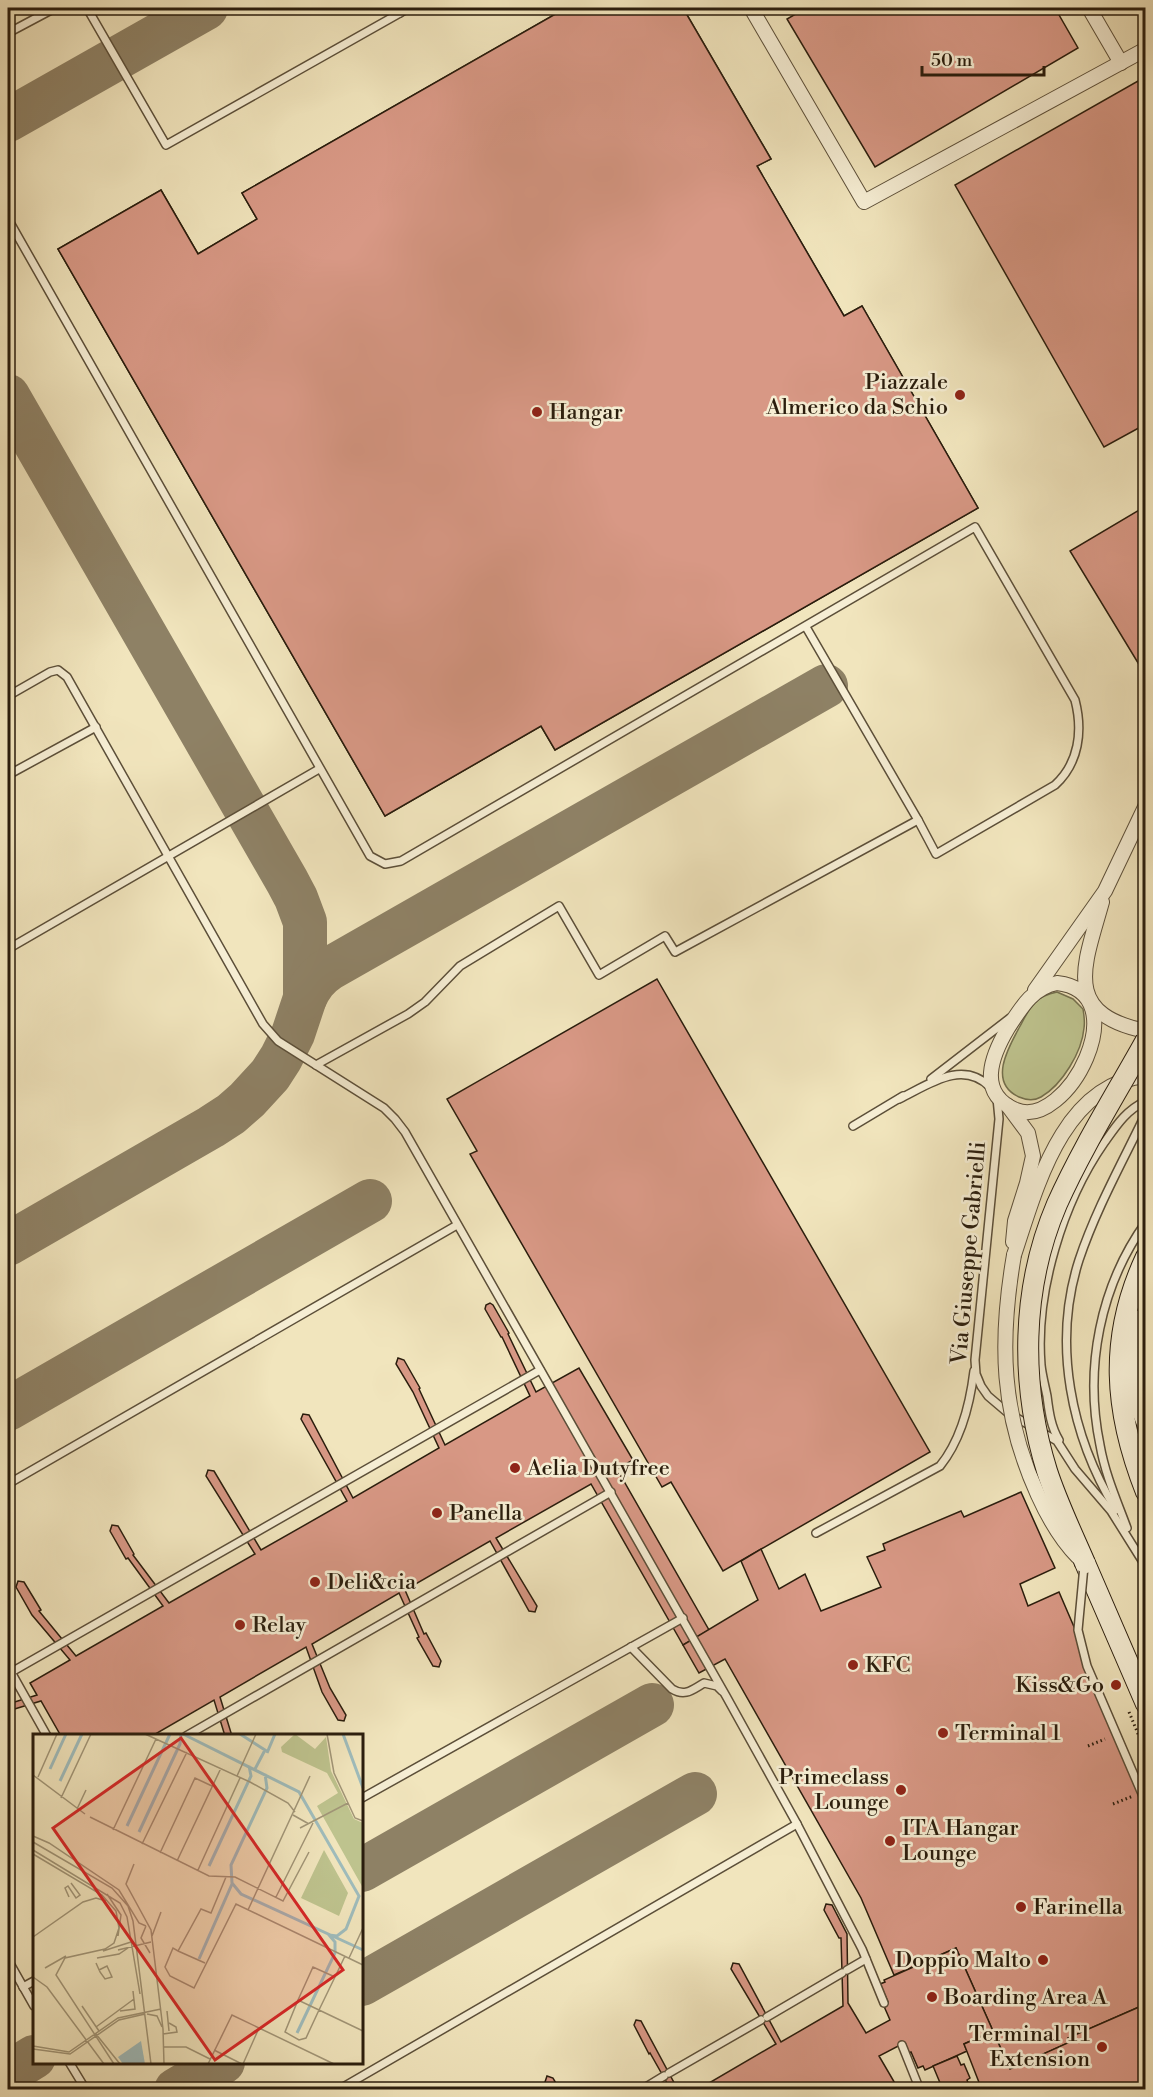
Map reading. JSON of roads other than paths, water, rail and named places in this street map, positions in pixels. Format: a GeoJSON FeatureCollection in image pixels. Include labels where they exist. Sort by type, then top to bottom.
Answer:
{"type":"FeatureCollection","features":[{"type":"Feature","properties":{"kind":"main road"},"geometry":{"type":"LineString","coordinates":[[1146,1040],[1056,1206],[1038,1263],[1030,1317],[1028,1366],[1035,1426],[1052,1484],[1146,1704]]}},
{"type":"Feature","properties":{"kind":"main road"},"geometry":{"type":"LineString","coordinates":[[1146,1259],[1124,1320],[1119,1346],[1118,1370],[1119,1394],[1125,1424],[1136,1467],[1146,1492]]}},
{"type":"Feature","properties":{"kind":"street"},"geometry":{"type":"LineString","coordinates":[[751,8],[864,202],[1146,49]]}},
{"type":"Feature","properties":{"kind":"street"},"geometry":{"type":"LineString","coordinates":[[1089,8],[1121,63]]}},
{"type":"Feature","properties":{"kind":"street"},"geometry":{"type":"LineString","coordinates":[[1032,1185],[1032,1142],[1025,1128],[1000,1098],[990,1073],[992,1061],[1000,1041],[1019,1011],[1105,891],[1146,805]]}},
{"type":"Feature","properties":{"kind":"street"},"geometry":{"type":"LineString","coordinates":[[1000,1098],[1014,1109],[1030,1112],[1050,1104],[1070,1084],[1088,1054],[1094,1035],[1093,1011],[1085,984],[1087,960],[1105,891]]}},
{"type":"Feature","properties":{"kind":"street"},"geometry":{"type":"LineString","coordinates":[[1032,994],[1048,984],[1064,983],[1082,993],[1117,1023],[1146,1031]]}},
{"type":"Feature","properties":{"kind":"street"},"geometry":{"type":"LineString","coordinates":[[1085,1563],[1066,1544],[1048,1516],[1023,1460],[1013,1426],[1006,1379],[1005,1352],[1015,1221],[1032,1185],[1088,1101],[1104,1089],[1129,1078],[1146,1076]]}},
{"type":"Feature","properties":{"kind":"street"},"geometry":{"type":"LineString","coordinates":[[1146,1259],[1138,1287],[1131,1354],[1131,1372],[1136,1401],[1146,1426]]}},
{"type":"Feature","properties":{"kind":"lane"},"geometry":{"type":"LineString","coordinates":[[8,33],[55,8]]}},
{"type":"Feature","properties":{"kind":"lane"},"geometry":{"type":"LineString","coordinates":[[87,8],[166,145],[399,10],[409,8]]}},
{"type":"Feature","properties":{"kind":"lane"},"geometry":{"type":"LineString","coordinates":[[8,219],[319,769],[370,856],[385,864],[401,861],[975,528],[1076,700],[1079,728],[1076,753],[1065,776],[1055,785],[936,854],[806,627]]}},
{"type":"Feature","properties":{"kind":"lane"},"geometry":{"type":"LineString","coordinates":[[8,696],[50,672],[58,670],[67,677],[263,1024],[278,1041],[384,1108],[395,1119],[611,1492],[797,1824],[866,1959],[884,2003]]}},
{"type":"Feature","properties":{"kind":"lane"},"geometry":{"type":"LineString","coordinates":[[8,776],[96,727]]}},
{"type":"Feature","properties":{"kind":"lane"},"geometry":{"type":"LineString","coordinates":[[8,949],[319,769]]}},
{"type":"Feature","properties":{"kind":"lane"},"geometry":{"type":"LineString","coordinates":[[316,1065],[408,1014],[424,1002],[460,966],[559,906],[599,975],[665,936],[675,952],[918,820]]}},
{"type":"Feature","properties":{"kind":"lane"},"geometry":{"type":"LineString","coordinates":[[853,1126],[936,1076],[1019,1011]]}},
{"type":"Feature","properties":{"kind":"lane"},"geometry":{"type":"LineString","coordinates":[[899,1099],[951,1074],[962,1073],[981,1079],[1000,1098]]}},
{"type":"Feature","properties":{"kind":"lane","name":"Via Giuseppe Gabrielli"},"geometry":{"type":"LineString","coordinates":[[1000,1098],[975,1360],[976,1374],[981,1386],[998,1406],[1046,1433],[1063,1447],[1075,1469],[1112,1511],[1144,1566]]}},
{"type":"Feature","properties":{"kind":"lane"},"geometry":{"type":"LineString","coordinates":[[1063,1447],[1053,1430],[1041,1365],[1041,1334],[1048,1277],[1063,1221],[1084,1177],[1118,1122],[1130,1110],[1146,1101]]}},
{"type":"Feature","properties":{"kind":"lane"},"geometry":{"type":"LineString","coordinates":[[1127,1528],[1105,1491],[1086,1449],[1074,1412],[1067,1354],[1073,1287],[1081,1255],[1146,1113]]}},
{"type":"Feature","properties":{"kind":"lane"},"geometry":{"type":"LineString","coordinates":[[1144,1566],[1108,1477],[1099,1443],[1095,1391],[1099,1330],[1106,1299],[1129,1246],[1146,1222]]}},
{"type":"Feature","properties":{"kind":"lane"},"geometry":{"type":"LineString","coordinates":[[8,1484],[457,1226]]}},
{"type":"Feature","properties":{"kind":"lane"},"geometry":{"type":"LineString","coordinates":[[816,1533],[940,1466],[950,1452],[964,1420],[975,1360]]}},
{"type":"Feature","properties":{"kind":"lane"},"geometry":{"type":"LineString","coordinates":[[46,1734],[9,1673],[540,1370]]}},
{"type":"Feature","properties":{"kind":"lane"},"geometry":{"type":"LineString","coordinates":[[189,1734],[611,1492]]}},
{"type":"Feature","properties":{"kind":"lane"},"geometry":{"type":"LineString","coordinates":[[1085,1563],[1078,1630],[1081,1647],[1146,1803]]}},
{"type":"Feature","properties":{"kind":"lane"},"geometry":{"type":"LineString","coordinates":[[363,1797],[682,1618]]}},
{"type":"Feature","properties":{"kind":"lane"},"geometry":{"type":"LineString","coordinates":[[631,1647],[672,1689],[679,1693],[685,1694],[704,1683],[717,1686],[726,1696]]}},
{"type":"Feature","properties":{"kind":"lane"},"geometry":{"type":"LineString","coordinates":[[338,2090],[797,1824]]}},
{"type":"Feature","properties":{"kind":"lane"},"geometry":{"type":"LineString","coordinates":[[641,2090],[866,1959]]}},
{"type":"Feature","properties":{"kind":"lane"},"geometry":{"type":"LineString","coordinates":[[8,1960],[33,2004]]}},
{"type":"Feature","properties":{"kind":"lane"},"geometry":{"type":"LineString","coordinates":[[23,1987],[33,1982]]}},
{"type":"Feature","properties":{"kind":"lane"},"geometry":{"type":"LineString","coordinates":[[902,2044],[920,2090]]}},
{"type":"Feature","properties":{"kind":"lane"},"geometry":{"type":"LineString","coordinates":[[70,2064],[86,2090]]}},
{"type":"Feature","properties":{"kind":"place","name":"Piazzale Almerico da Schio"},"geometry":{"type":"Point","coordinates":[960,395]}},
{"type":"Feature","properties":{"kind":"place","name":"Hangar"},"geometry":{"type":"Point","coordinates":[537,412]}},
{"type":"Feature","properties":{"kind":"place","name":"Aelia Dutyfree"},"geometry":{"type":"Point","coordinates":[515,1468]}},
{"type":"Feature","properties":{"kind":"place","name":"Panella"},"geometry":{"type":"Point","coordinates":[437,1513]}},
{"type":"Feature","properties":{"kind":"place","name":"Deli&cia"},"geometry":{"type":"Point","coordinates":[315,1582]}},
{"type":"Feature","properties":{"kind":"place","name":"Relay"},"geometry":{"type":"Point","coordinates":[240,1625]}},
{"type":"Feature","properties":{"kind":"place","name":"KFC"},"geometry":{"type":"Point","coordinates":[853,1665]}},
{"type":"Feature","properties":{"kind":"place","name":"Kiss&Go"},"geometry":{"type":"Point","coordinates":[1116,1685]}},
{"type":"Feature","properties":{"kind":"place","name":"Terminal 1"},"geometry":{"type":"Point","coordinates":[943,1733]}},
{"type":"Feature","properties":{"kind":"place","name":"Primeclass Lounge"},"geometry":{"type":"Point","coordinates":[901,1790]}},
{"type":"Feature","properties":{"kind":"place","name":"ITA Hangar Lounge"},"geometry":{"type":"Point","coordinates":[890,1841]}},
{"type":"Feature","properties":{"kind":"place","name":"Farinella"},"geometry":{"type":"Point","coordinates":[1021,1907]}},
{"type":"Feature","properties":{"kind":"place","name":"Doppio Malto"},"geometry":{"type":"Point","coordinates":[1043,1960]}},
{"type":"Feature","properties":{"kind":"place","name":"Boarding Area A"},"geometry":{"type":"Point","coordinates":[932,1997]}},
{"type":"Feature","properties":{"kind":"place","name":"Terminal T1 Extension"},"geometry":{"type":"Point","coordinates":[1102,2047]}}]}
